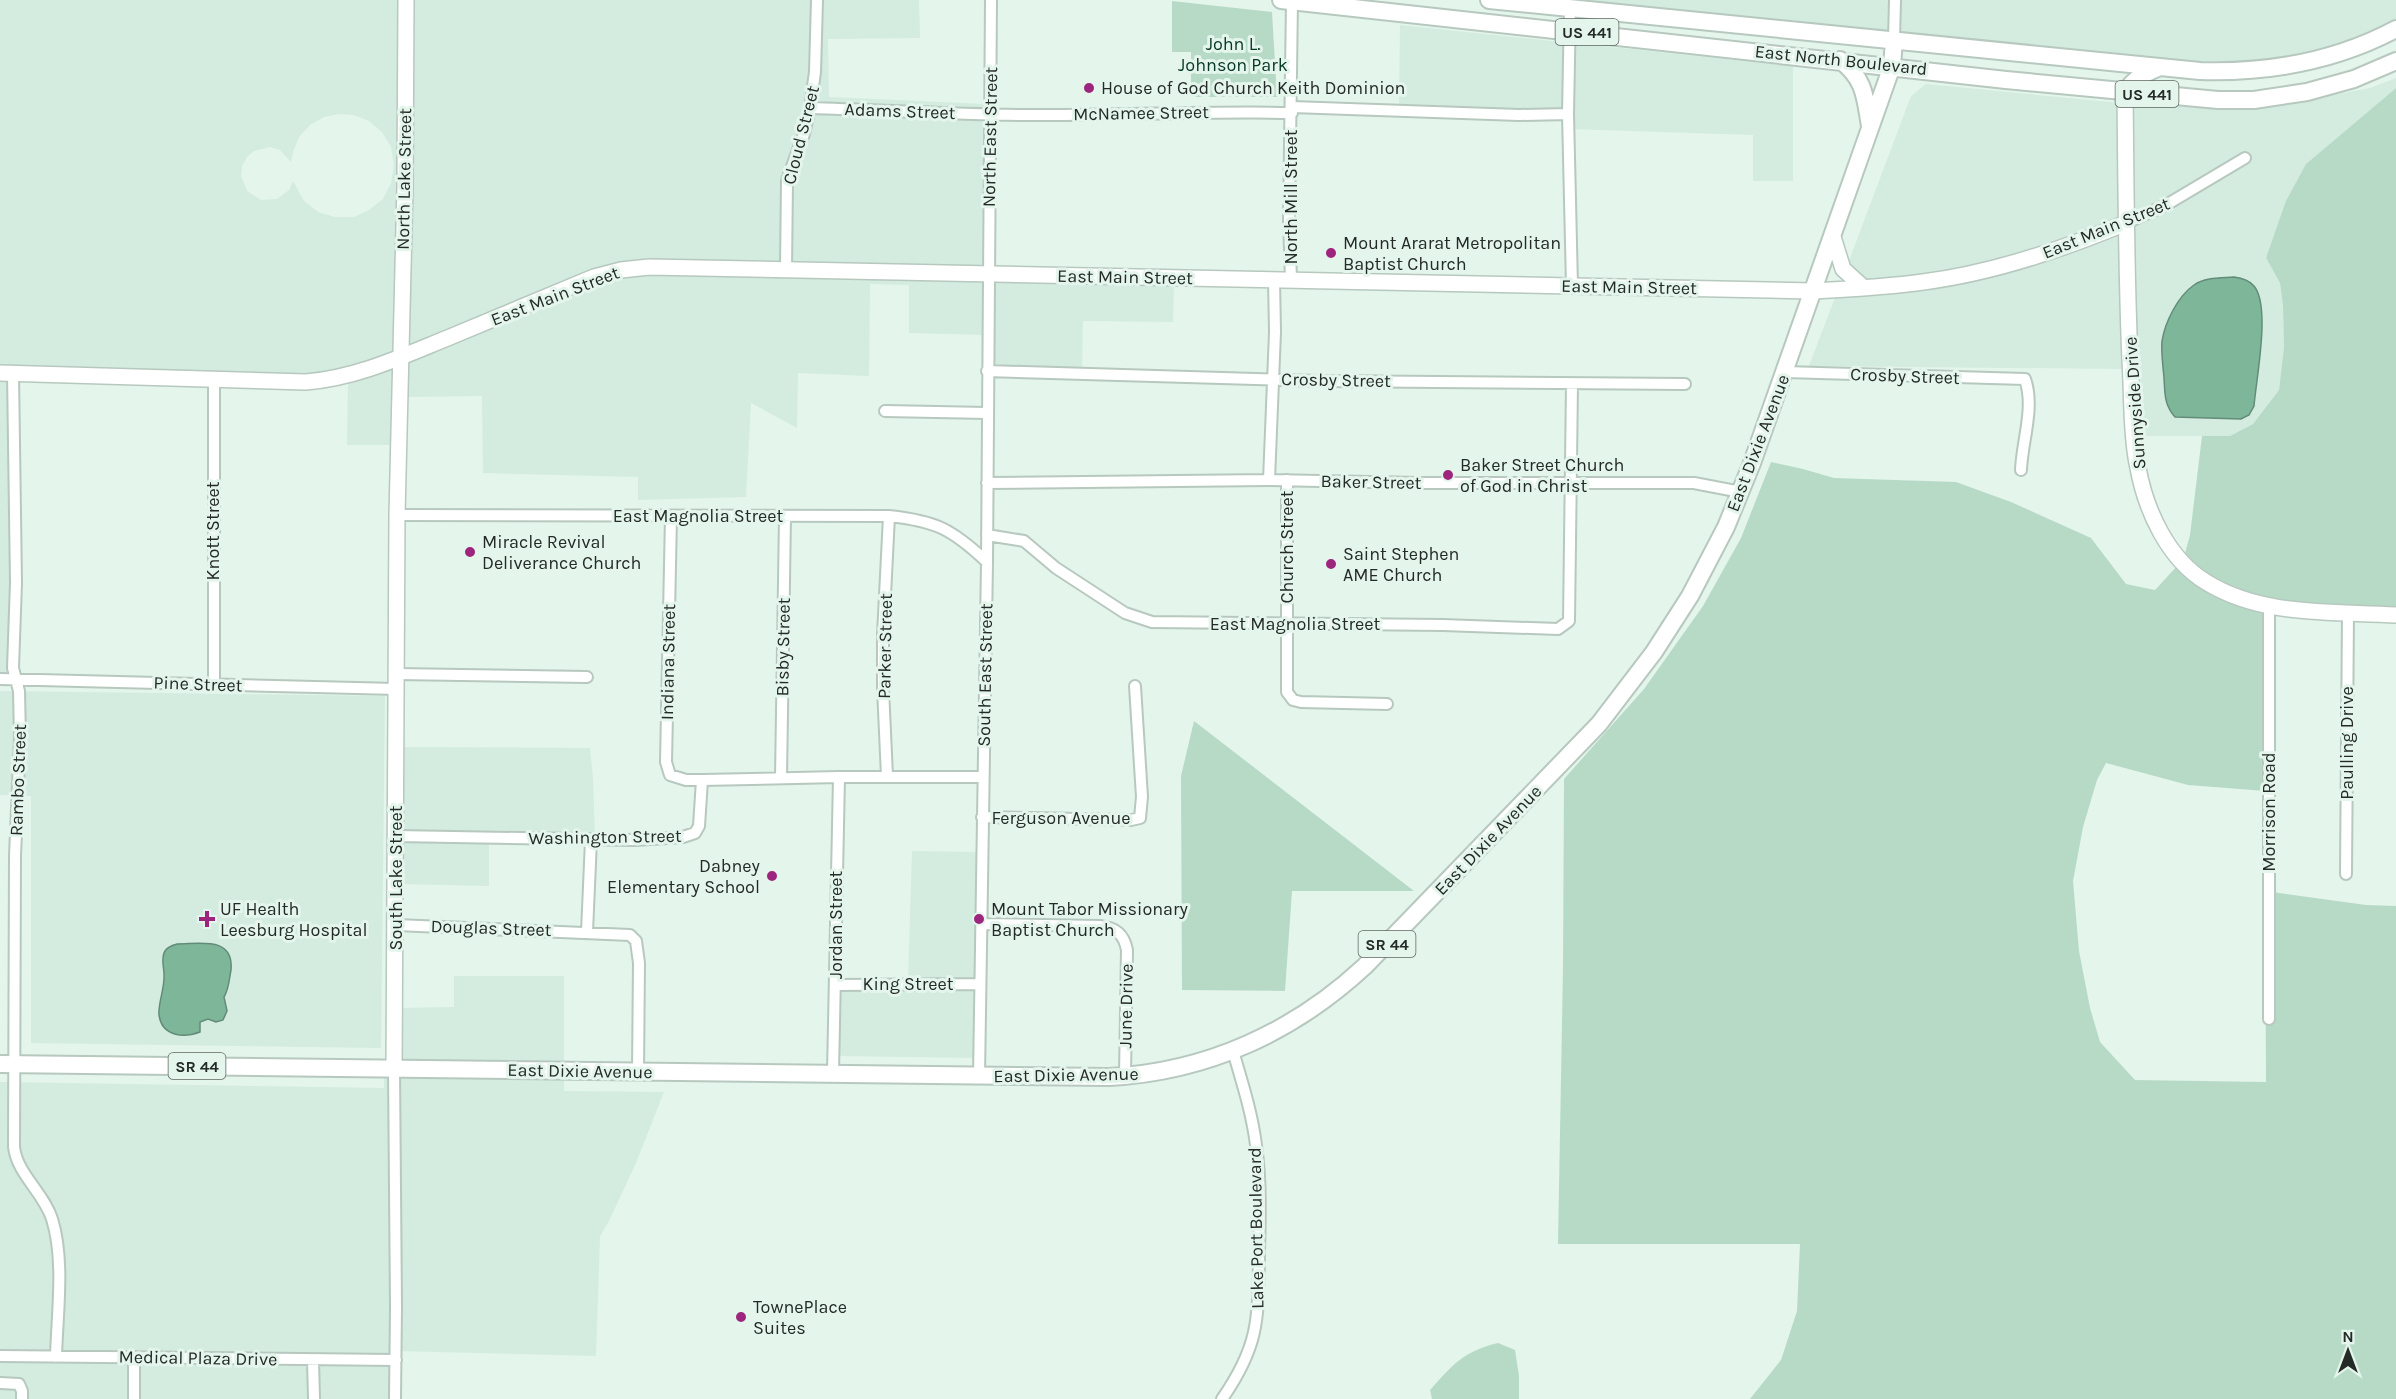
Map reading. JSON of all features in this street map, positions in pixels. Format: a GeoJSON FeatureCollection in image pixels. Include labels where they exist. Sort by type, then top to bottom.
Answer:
{"type":"FeatureCollection","features":[{"type":"Feature","properties":{"kind":"main road","name":"East North Boulevard"},"geometry":{"type":"LineString","coordinates":[[1288,0],[2183,98],[2254,100],[2298,94],[2355,79],[2396,61]]}},
{"type":"Feature","properties":{"kind":"main road","name":"East North Boulevard"},"geometry":{"type":"LineString","coordinates":[[1489,0],[2228,72],[2282,67],[2351,49],[2396,29]]}},
{"type":"Feature","properties":{"kind":"main road","name":"SR 44"},"geometry":{"type":"LineString","coordinates":[[1892,66],[1894,40]]}},
{"type":"Feature","properties":{"kind":"main road"},"geometry":{"type":"LineString","coordinates":[[1839,60],[1854,71],[1861,82],[1871,129]]}},
{"type":"Feature","properties":{"kind":"main road","name":"East Dixie Avenue"},"geometry":{"type":"LineString","coordinates":[[6,1064],[1125,1076],[1178,1068],[1233,1051],[1293,1022],[1346,984],[1574,751],[1621,697],[1669,631],[1708,562],[1741,492],[1892,66]]}},
{"type":"Feature","properties":{"kind":"main road"},"geometry":{"type":"LineString","coordinates":[[2125,92],[2142,74],[2161,67]]}},
{"type":"Feature","properties":{"kind":"street","name":"North Lake Street"},"geometry":{"type":"LineString","coordinates":[[400,357],[406,0]]}},
{"type":"Feature","properties":{"kind":"street","name":"Cloud Street"},"geometry":{"type":"LineString","coordinates":[[786,270],[787,180],[804,134],[810,108],[815,72],[817,0]]}},
{"type":"Feature","properties":{"kind":"street","name":"North East Street"},"geometry":{"type":"LineString","coordinates":[[989,274],[987,264],[991,0]]}},
{"type":"Feature","properties":{"kind":"street","name":"North Mill Street"},"geometry":{"type":"LineString","coordinates":[[1288,0],[1292,110],[1289,219],[1291,280]]}},
{"type":"Feature","properties":{"kind":"street"},"geometry":{"type":"LineString","coordinates":[[1894,40],[1895,0]]}},
{"type":"Feature","properties":{"kind":"street"},"geometry":{"type":"LineString","coordinates":[[1570,8],[1568,114],[1572,286]]}},
{"type":"Feature","properties":{"kind":"street","name":"Sunnyside Drive"},"geometry":{"type":"LineString","coordinates":[[2125,92],[2125,260],[2133,412],[2137,466],[2155,521],[2166,541],[2188,569],[2205,582],[2232,596],[2302,610],[2396,615]]}},
{"type":"Feature","properties":{"kind":"street","name":"Adams Street"},"geometry":{"type":"LineString","coordinates":[[810,108],[990,114]]}},
{"type":"Feature","properties":{"kind":"street","name":"McNamee Street"},"geometry":{"type":"LineString","coordinates":[[990,114],[1119,115],[1292,110],[1568,114]]}},
{"type":"Feature","properties":{"kind":"street","name":"East Main Street"},"geometry":{"type":"LineString","coordinates":[[6,373],[306,382],[347,377],[594,278],[621,270],[649,267],[1813,291],[1864,288],[1925,282],[1992,269],[2046,254],[2126,224],[2166,205],[2245,158]]}},
{"type":"Feature","properties":{"kind":"street"},"geometry":{"type":"LineString","coordinates":[[1833,237],[1843,269],[1864,288]]}},
{"type":"Feature","properties":{"kind":"street","name":"South East Street"},"geometry":{"type":"LineString","coordinates":[[979,1076],[989,274]]}},
{"type":"Feature","properties":{"kind":"street","name":"Church Street"},"geometry":{"type":"LineString","coordinates":[[1274,280],[1269,480],[1287,480],[1287,692],[1293,700],[1314,703],[1387,704]]}},
{"type":"Feature","properties":{"kind":"street","name":"South Lake Street"},"geometry":{"type":"LineString","coordinates":[[395,1399],[394,1069],[400,357]]}},
{"type":"Feature","properties":{"kind":"street","name":"Crosby Street"},"geometry":{"type":"LineString","coordinates":[[987,371],[1273,379],[1684,384]]}},
{"type":"Feature","properties":{"kind":"street","name":"Crosby Street"},"geometry":{"type":"LineString","coordinates":[[1785,372],[2025,379],[2028,388],[2028,406],[2021,470]]}},
{"type":"Feature","properties":{"kind":"street","name":"Rambo Street"},"geometry":{"type":"LineString","coordinates":[[6,373],[16,583],[13,668],[19,691],[21,738],[6,1064],[15,1156],[47,1207],[54,1228],[59,1281],[56,1357]]}},
{"type":"Feature","properties":{"kind":"street","name":"Knott Street"},"geometry":{"type":"LineString","coordinates":[[214,378],[214,684]]}},
{"type":"Feature","properties":{"kind":"street"},"geometry":{"type":"LineString","coordinates":[[1571,484],[1572,384]]}},
{"type":"Feature","properties":{"kind":"street"},"geometry":{"type":"LineString","coordinates":[[885,411],[987,413]]}},
{"type":"Feature","properties":{"kind":"street"},"geometry":{"type":"LineString","coordinates":[[987,483],[1269,480]]}},
{"type":"Feature","properties":{"kind":"street","name":"Baker Street"},"geometry":{"type":"LineString","coordinates":[[1287,480],[1420,483],[1694,483],[1741,492]]}},
{"type":"Feature","properties":{"kind":"street","name":"East Magnolia Street"},"geometry":{"type":"LineString","coordinates":[[987,535],[1024,541],[1056,568],[1125,613],[1152,622],[1558,629],[1569,621],[1571,484]]}},
{"type":"Feature","properties":{"kind":"street","name":"East Magnolia Street"},"geometry":{"type":"LineString","coordinates":[[397,515],[889,516],[920,520],[941,527],[967,543],[987,561]]}},
{"type":"Feature","properties":{"kind":"street","name":"Indiana Street"},"geometry":{"type":"LineString","coordinates":[[671,516],[666,762],[670,775],[674,777],[702,780]]}},
{"type":"Feature","properties":{"kind":"street","name":"Bisby Street"},"geometry":{"type":"LineString","coordinates":[[781,778],[785,516]]}},
{"type":"Feature","properties":{"kind":"street","name":"Parker Street"},"geometry":{"type":"LineString","coordinates":[[887,776],[883,656],[889,516]]}},
{"type":"Feature","properties":{"kind":"street","name":"Morrison Road"},"geometry":{"type":"LineString","coordinates":[[2269,605],[2269,1019]]}},
{"type":"Feature","properties":{"kind":"street","name":"Paulling Drive"},"geometry":{"type":"LineString","coordinates":[[2346,874],[2348,612]]}},
{"type":"Feature","properties":{"kind":"street","name":"Pine Street"},"geometry":{"type":"LineString","coordinates":[[0,679],[214,684],[587,676]]}},
{"type":"Feature","properties":{"kind":"street","name":"Ferguson Avenue"},"geometry":{"type":"LineString","coordinates":[[982,818],[1131,820],[1140,818],[1142,797],[1135,686]]}},
{"type":"Feature","properties":{"kind":"street"},"geometry":{"type":"LineString","coordinates":[[702,780],[887,776],[982,777]]}},
{"type":"Feature","properties":{"kind":"street","name":"Jordan Street"},"geometry":{"type":"LineString","coordinates":[[832,1073],[836,985],[839,777]]}},
{"type":"Feature","properties":{"kind":"street","name":"Washington Street"},"geometry":{"type":"LineString","coordinates":[[396,836],[658,840],[691,835],[699,826],[702,780]]}},
{"type":"Feature","properties":{"kind":"street"},"geometry":{"type":"LineString","coordinates":[[591,840],[587,932],[630,935],[636,941],[639,963],[638,1072]]}},
{"type":"Feature","properties":{"kind":"street","name":"June Drive"},"geometry":{"type":"LineString","coordinates":[[982,924],[1100,926],[1110,927],[1122,936],[1127,950],[1125,1076]]}},
{"type":"Feature","properties":{"kind":"street","name":"Douglas Street"},"geometry":{"type":"LineString","coordinates":[[396,925],[587,932]]}},
{"type":"Feature","properties":{"kind":"street","name":"King Street"},"geometry":{"type":"LineString","coordinates":[[836,985],[980,984]]}},
{"type":"Feature","properties":{"kind":"street","name":"Lake Port Boulevard"},"geometry":{"type":"LineString","coordinates":[[1222,1399],[1247,1356],[1258,1317],[1260,1294],[1259,1179],[1256,1144],[1252,1118],[1233,1051]]}},
{"type":"Feature","properties":{"kind":"street","name":"Medical Plaza Drive"},"geometry":{"type":"LineString","coordinates":[[0,1356],[396,1360]]}},
{"type":"Feature","properties":{"kind":"street"},"geometry":{"type":"LineString","coordinates":[[134,1357],[134,1399]]}},
{"type":"Feature","properties":{"kind":"street"},"geometry":{"type":"LineString","coordinates":[[314,1360],[314,1399]]}},
{"type":"Feature","properties":{"kind":"street"},"geometry":{"type":"LineString","coordinates":[[0,1383],[19,1384],[22,1399]]}},
{"type":"Feature","properties":{"kind":"shaded area"},"geometry":{"type":"Polygon","coordinates":[[[0,0],[401,0],[396,353],[346,371],[306,376],[0,368],[0,0]],[[339,114],[324,117],[310,125],[299,137],[291,162],[280,150],[270,147],[254,151],[242,166],[241,176],[247,191],[261,200],[277,199],[289,190],[293,181],[304,201],[318,212],[335,217],[354,217],[369,210],[383,199],[391,183],[394,165],[391,147],[382,132],[369,121],[354,115],[339,114]]]}},
{"type":"Feature","properties":{"kind":"shaded area"},"geometry":{"type":"Polygon","coordinates":[[[411,0],[919,0],[920,38],[828,39],[829,97],[985,104],[988,268],[649,261],[405,349],[411,0]]]}},
{"type":"Feature","properties":{"kind":"shaded area"},"geometry":{"type":"Polygon","coordinates":[[[1550,0],[2396,0],[2396,19],[2354,40],[2268,61],[2181,61],[1550,0]]]}},
{"type":"Feature","properties":{"kind":"shaded area"},"geometry":{"type":"Polygon","coordinates":[[[1400,25],[1793,66],[1793,181],[1753,181],[1753,135],[1569,129],[1569,108],[1399,108],[1400,25]]]}},
{"type":"Feature","properties":{"kind":"shaded area"},"geometry":{"type":"Polygon","coordinates":[[[2396,78],[2396,88],[2306,164],[2266,258],[2280,283],[2283,306],[2284,347],[2279,390],[2253,424],[2230,436],[2140,436],[2130,104],[2203,105],[2311,99],[2370,88],[2396,78]],[[2260,295],[2165,329],[2162,343],[2165,396],[2168,409],[2175,417],[2257,377],[2262,318],[2260,295]]]}},
{"type":"Feature","properties":{"kind":"shaded area"},"geometry":{"type":"Polygon","coordinates":[[[1926,84],[2120,103],[2121,220],[2045,248],[1968,269],[1865,283],[1847,266],[1911,96],[1926,84]]]}},
{"type":"Feature","properties":{"kind":"shaded area"},"geometry":{"type":"Polygon","coordinates":[[[2121,231],[2126,369],[1809,366],[1836,295],[1862,294],[1865,296],[2121,231]]]}},
{"type":"Feature","properties":{"kind":"shaded area"},"geometry":{"type":"Polygon","coordinates":[[[649,272],[1174,283],[1173,322],[1083,321],[1082,372],[987,369],[987,335],[909,333],[909,285],[870,284],[869,376],[798,373],[797,428],[751,403],[746,497],[638,500],[638,477],[483,473],[482,396],[404,397],[405,362],[595,283],[649,272]]]}},
{"type":"Feature","properties":{"kind":"shaded area"},"geometry":{"type":"Polygon","coordinates":[[[2234,277],[2250,282],[2259,296],[2262,326],[2254,406],[2249,415],[2241,419],[2175,417],[2166,399],[2162,354],[2162,341],[2169,318],[2183,296],[2198,282],[2234,277]]]}},
{"type":"Feature","properties":{"kind":"shaded area"},"geometry":{"type":"Polygon","coordinates":[[[395,365],[393,445],[347,445],[348,382],[395,365]]]}},
{"type":"Feature","properties":{"kind":"shaded area"},"geometry":{"type":"Polygon","coordinates":[[[0,379],[13,379],[9,677],[0,677],[0,379]]]}},
{"type":"Feature","properties":{"kind":"shaded area","name":"UF Health Leesburg Hospital"},"geometry":{"type":"Polygon","coordinates":[[[0,691],[385,696],[381,1048],[31,1043],[31,796],[0,795],[0,691]]]}},
{"type":"Feature","properties":{"kind":"shaded area"},"geometry":{"type":"Polygon","coordinates":[[[402,747],[590,748],[595,837],[489,835],[489,886],[401,884],[402,747]]]}},
{"type":"Feature","properties":{"kind":"shaded area"},"geometry":{"type":"Polygon","coordinates":[[[912,851],[976,852],[976,1058],[839,1056],[839,984],[908,982],[912,851]]]}},
{"type":"Feature","properties":{"kind":"shaded area"},"geometry":{"type":"Polygon","coordinates":[[[177,944],[214,944],[227,952],[230,959],[231,970],[224,997],[227,1011],[223,1020],[216,1022],[208,1019],[200,1022],[200,1032],[187,1035],[169,1032],[164,1028],[159,1015],[164,983],[164,954],[168,948],[177,944]]]}},
{"type":"Feature","properties":{"kind":"shaded area"},"geometry":{"type":"Polygon","coordinates":[[[454,976],[564,976],[564,1065],[399,1063],[400,1008],[454,1007],[454,976]]]}},
{"type":"Feature","properties":{"kind":"shaded area"},"geometry":{"type":"Polygon","coordinates":[[[384,1074],[564,1076],[564,1091],[664,1092],[636,1163],[600,1236],[596,1356],[395,1351],[394,1399],[0,1399],[0,1082],[384,1088],[384,1074]]]}},
{"type":"Feature","properties":{"kind":"green space","name":"John L. Johnson Park"},"geometry":{"type":"Polygon","coordinates":[[[1172,1],[1272,12],[1277,97],[1191,97],[1191,52],[1172,52],[1172,1]]]}},
{"type":"Feature","properties":{"kind":"green space"},"geometry":{"type":"Polygon","coordinates":[[[2396,88],[2396,610],[2300,605],[2253,596],[2209,578],[2184,557],[2190,535],[2202,436],[2230,436],[2253,424],[2279,390],[2284,347],[2283,306],[2280,283],[2266,258],[2286,201],[2306,164],[2396,88]]]}},
{"type":"Feature","properties":{"kind":"green space"},"geometry":{"type":"Polygon","coordinates":[[[1771,462],[1834,478],[1956,482],[2011,502],[2091,538],[2126,584],[2155,590],[2178,565],[2272,612],[2265,791],[2188,785],[2106,763],[2097,780],[2083,827],[2073,881],[2079,951],[2090,1008],[2100,1042],[2135,1080],[2266,1082],[2265,891],[2366,905],[2396,906],[2396,1399],[1750,1399],[1781,1360],[1797,1311],[1800,1244],[1558,1244],[1564,779],[1644,689],[1703,606],[1741,538],[1771,462]]]}},
{"type":"Feature","properties":{"kind":"green space"},"geometry":{"type":"Polygon","coordinates":[[[1194,721],[1414,891],[1292,891],[1285,991],[1182,990],[1181,776],[1194,721]]]}},
{"type":"Feature","properties":{"kind":"green space"},"geometry":{"type":"Polygon","coordinates":[[[1498,1343],[1515,1350],[1519,1376],[1519,1399],[1432,1399],[1430,1390],[1452,1366],[1476,1350],[1498,1343]]]}},
{"type":"Feature","properties":{"kind":"place","name":"House of God Church Keith Dominion"},"geometry":{"type":"Point","coordinates":[1089,88]}},
{"type":"Feature","properties":{"kind":"place","name":"Mount Ararat Metropolitan Baptist Church"},"geometry":{"type":"Point","coordinates":[1331,253]}},
{"type":"Feature","properties":{"kind":"place","name":"Baker Street Church of God in Christ"},"geometry":{"type":"Point","coordinates":[1448,475]}},
{"type":"Feature","properties":{"kind":"place","name":"Miracle Revival Deliverance Church"},"geometry":{"type":"Point","coordinates":[470,552]}},
{"type":"Feature","properties":{"kind":"place","name":"Saint Stephen AME Church"},"geometry":{"type":"Point","coordinates":[1331,564]}},
{"type":"Feature","properties":{"kind":"place","name":"Dabney Elementary School"},"geometry":{"type":"Point","coordinates":[772,876]}},
{"type":"Feature","properties":{"kind":"place","name":"UF Health Leesburg Hospital"},"geometry":{"type":"Point","coordinates":[207,919]}},
{"type":"Feature","properties":{"kind":"place","name":"Mount Tabor Missionary Baptist Church"},"geometry":{"type":"Point","coordinates":[979,919]}},
{"type":"Feature","properties":{"kind":"place","name":"TownePlace Suites"},"geometry":{"type":"Point","coordinates":[741,1317]}}]}
